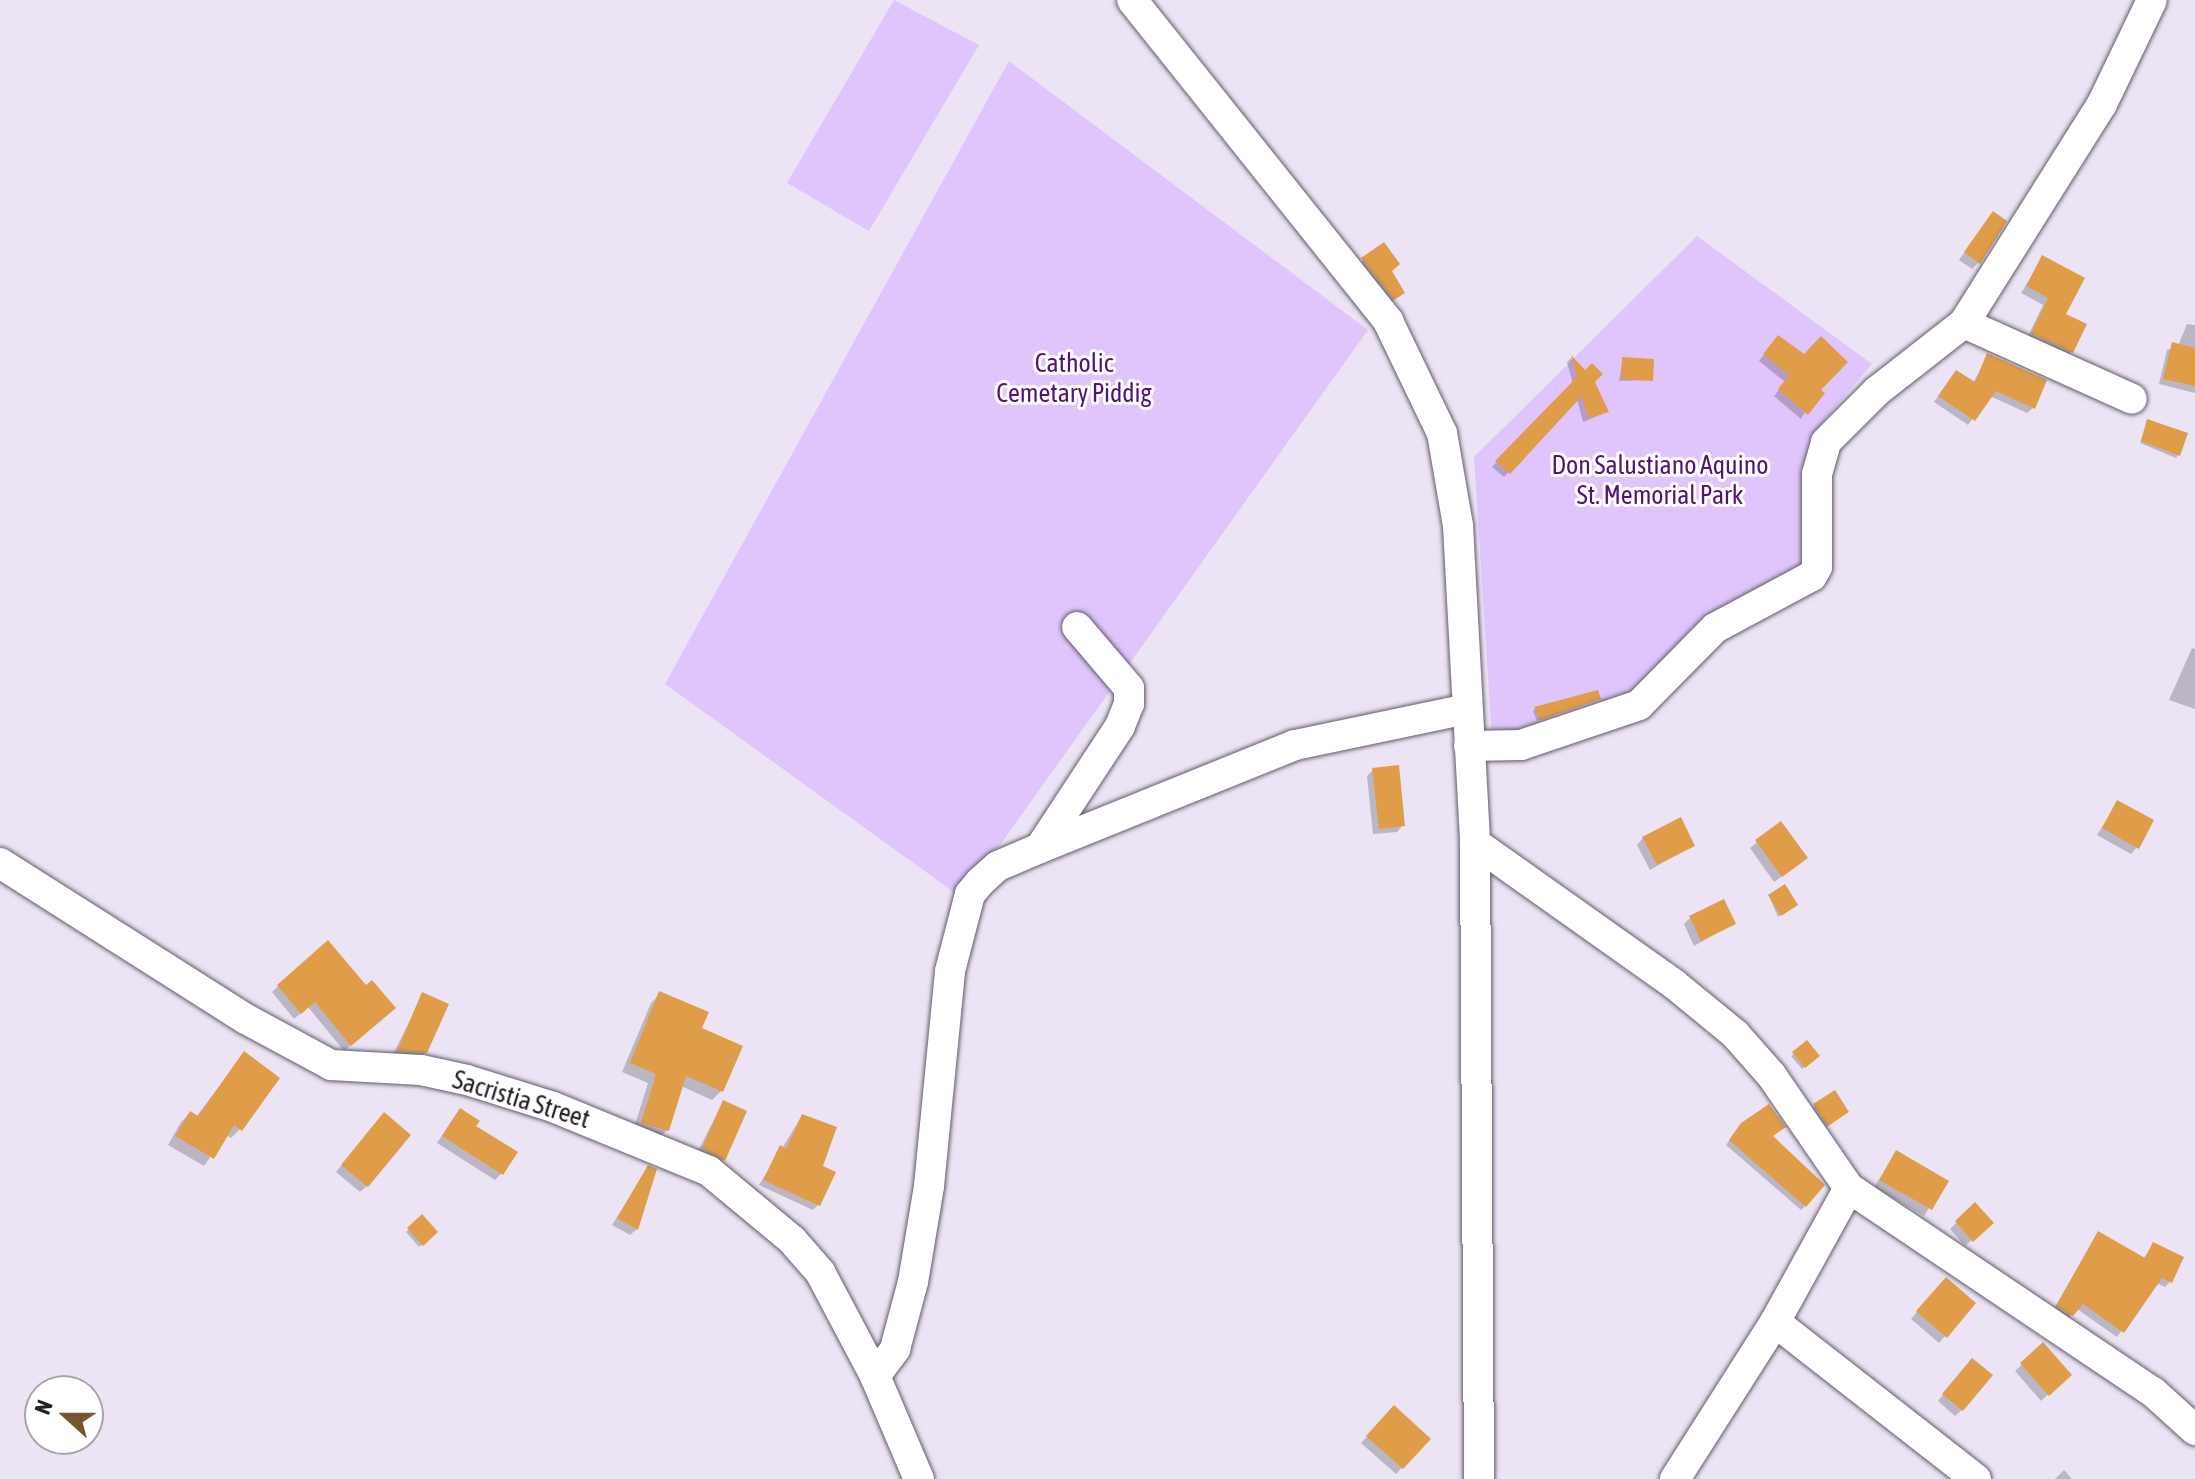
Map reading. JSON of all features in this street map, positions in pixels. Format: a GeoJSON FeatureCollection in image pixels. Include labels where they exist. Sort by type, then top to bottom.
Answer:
{"type":"FeatureCollection","features":[{"type":"Feature","properties":{"kind":"street"},"geometry":{"type":"LineString","coordinates":[[1132,0],[1388,321],[1442,433],[1458,526],[1475,843],[1479,1479]]}},
{"type":"Feature","properties":{"kind":"street"},"geometry":{"type":"LineString","coordinates":[[1469,746],[1521,745],[1639,705],[1715,628],[1803,584],[1817,567],[1817,474],[1826,442],[1877,391],[1964,323],[2102,104],[2152,0]]}},
{"type":"Feature","properties":{"kind":"street"},"geometry":{"type":"LineString","coordinates":[[1964,323],[2132,399]]}},
{"type":"Feature","properties":{"kind":"street"},"geometry":{"type":"LineString","coordinates":[[1040,848],[1120,726],[1129,704],[1129,688],[1077,627]]}},
{"type":"Feature","properties":{"kind":"street"},"geometry":{"type":"LineString","coordinates":[[875,1376],[895,1349],[913,1282],[929,1186],[950,971],[970,894],[998,866],[1295,745],[1467,709]]}},
{"type":"Feature","properties":{"kind":"street"},"geometry":{"type":"LineString","coordinates":[[1475,843],[1674,984],[1735,1034],[1772,1076],[1849,1188],[2153,1392],[2195,1430]]}},
{"type":"Feature","properties":{"kind":"street","name":"Sacristia Street"},"geometry":{"type":"LineString","coordinates":[[0,863],[246,1019],[331,1065],[421,1070],[467,1080],[688,1158],[729,1185],[807,1255],[875,1376],[919,1479]]}},
{"type":"Feature","properties":{"kind":"street"},"geometry":{"type":"LineString","coordinates":[[1675,1479],[1775,1322],[1849,1188]]}},
{"type":"Feature","properties":{"kind":"street"},"geometry":{"type":"LineString","coordinates":[[1775,1322],[1976,1479]]}},
{"type":"Feature","properties":{"kind":"green space"},"geometry":{"type":"Polygon","coordinates":[[[894,0],[979,45],[869,231],[787,183],[894,0]]]}},
{"type":"Feature","properties":{"kind":"green space","name":"Catholic Cemetary Piddig"},"geometry":{"type":"Polygon","coordinates":[[[1009,61],[1368,330],[962,898],[665,684],[1009,61]]]}},
{"type":"Feature","properties":{"kind":"green space","name":"Don Salustiano Aquino St. Memorial Park"},"geometry":{"type":"Polygon","coordinates":[[[1697,236],[1872,364],[1822,423],[1811,451],[1800,569],[1641,698],[1492,739],[1474,457],[1697,236]]]}},
{"type":"Feature","properties":{"kind":"building"},"geometry":{"type":"Polygon","coordinates":[[[1993,211],[2007,221],[1980,264],[1964,252],[1993,211]]]}},
{"type":"Feature","properties":{"kind":"building"},"geometry":{"type":"Polygon","coordinates":[[[1384,242],[1400,264],[1392,271],[1405,293],[1394,300],[1361,258],[1384,242]]]}},
{"type":"Feature","properties":{"kind":"building"},"geometry":{"type":"Polygon","coordinates":[[[2042,255],[2085,278],[2066,314],[2087,324],[2073,353],[2031,333],[2048,298],[2026,286],[2042,255]]]}},
{"type":"Feature","properties":{"kind":"building"},"geometry":{"type":"Polygon","coordinates":[[[1778,335],[1804,354],[1821,336],[1848,362],[1821,390],[1825,393],[1808,415],[1778,389],[1789,375],[1763,354],[1778,335]]]}},
{"type":"Feature","properties":{"kind":"building"},"geometry":{"type":"Polygon","coordinates":[[[2172,342],[2195,348],[2195,386],[2163,379],[2172,342]]]}},
{"type":"Feature","properties":{"kind":"building"},"geometry":{"type":"Polygon","coordinates":[[[1987,353],[2047,380],[2035,409],[1996,391],[1975,421],[1938,396],[1956,370],[1975,382],[1987,353]]]}},
{"type":"Feature","properties":{"kind":"building"},"geometry":{"type":"Polygon","coordinates":[[[1571,355],[1585,370],[1592,363],[1603,374],[1595,382],[1609,412],[1588,418],[1582,396],[1510,474],[1495,461],[1577,377],[1571,355]]]}},
{"type":"Feature","properties":{"kind":"building"},"geometry":{"type":"Polygon","coordinates":[[[1622,357],[1654,359],[1653,381],[1621,379],[1622,357]]]}},
{"type":"Feature","properties":{"kind":"building"},"geometry":{"type":"Polygon","coordinates":[[[2147,419],[2188,433],[2180,456],[2141,441],[2147,419]]]}},
{"type":"Feature","properties":{"kind":"building"},"geometry":{"type":"Polygon","coordinates":[[[1598,690],[1601,699],[1540,720],[1534,707],[1598,690]]]}},
{"type":"Feature","properties":{"kind":"building"},"geometry":{"type":"Polygon","coordinates":[[[1399,765],[1405,826],[1379,829],[1372,768],[1399,765]]]}},
{"type":"Feature","properties":{"kind":"building"},"geometry":{"type":"Polygon","coordinates":[[[2117,800],[2154,820],[2139,849],[2102,828],[2117,800]]]}},
{"type":"Feature","properties":{"kind":"building"},"geometry":{"type":"Polygon","coordinates":[[[1681,817],[1695,846],[1657,865],[1642,837],[1681,817]]]}},
{"type":"Feature","properties":{"kind":"building"},"geometry":{"type":"Polygon","coordinates":[[[1781,821],[1808,858],[1782,877],[1755,840],[1781,821]]]}},
{"type":"Feature","properties":{"kind":"building"},"geometry":{"type":"Polygon","coordinates":[[[1785,884],[1798,905],[1781,916],[1768,895],[1785,884]]]}},
{"type":"Feature","properties":{"kind":"building"},"geometry":{"type":"Polygon","coordinates":[[[1724,899],[1736,924],[1701,941],[1689,916],[1724,899]]]}},
{"type":"Feature","properties":{"kind":"building"},"geometry":{"type":"Polygon","coordinates":[[[328,940],[366,985],[372,980],[396,1008],[351,1046],[315,1002],[301,1014],[277,985],[328,940]]]}},
{"type":"Feature","properties":{"kind":"building"},"geometry":{"type":"Polygon","coordinates":[[[659,991],[709,1012],[702,1028],[743,1046],[723,1092],[686,1076],[669,1131],[641,1123],[656,1074],[630,1063],[659,991]]]}},
{"type":"Feature","properties":{"kind":"building"},"geometry":{"type":"Polygon","coordinates":[[[422,992],[449,1004],[427,1053],[397,1051],[422,992]]]}},
{"type":"Feature","properties":{"kind":"building"},"geometry":{"type":"Polygon","coordinates":[[[1807,1040],[1820,1056],[1805,1068],[1792,1052],[1807,1040]]]}},
{"type":"Feature","properties":{"kind":"building"},"geometry":{"type":"Polygon","coordinates":[[[244,1051],[280,1078],[242,1131],[234,1125],[214,1159],[175,1136],[190,1111],[198,1116],[244,1051]]]}},
{"type":"Feature","properties":{"kind":"building"},"geometry":{"type":"Polygon","coordinates":[[[1835,1090],[1849,1112],[1828,1126],[1813,1104],[1835,1090]]]}},
{"type":"Feature","properties":{"kind":"building"},"geometry":{"type":"Polygon","coordinates":[[[723,1100],[747,1111],[725,1161],[702,1148],[723,1100]]]}},
{"type":"Feature","properties":{"kind":"building"},"geometry":{"type":"Polygon","coordinates":[[[1769,1104],[1786,1127],[1773,1136],[1825,1185],[1806,1207],[1729,1140],[1741,1123],[1769,1104]]]}},
{"type":"Feature","properties":{"kind":"building"},"geometry":{"type":"Polygon","coordinates":[[[460,1108],[480,1121],[476,1126],[518,1152],[503,1175],[442,1136],[460,1108]]]}},
{"type":"Feature","properties":{"kind":"building"},"geometry":{"type":"Polygon","coordinates":[[[384,1112],[411,1135],[368,1187],[341,1165],[384,1112]]]}},
{"type":"Feature","properties":{"kind":"building"},"geometry":{"type":"Polygon","coordinates":[[[802,1114],[837,1127],[823,1166],[836,1172],[820,1206],[763,1180],[780,1145],[786,1149],[802,1114]]]}},
{"type":"Feature","properties":{"kind":"building"},"geometry":{"type":"Polygon","coordinates":[[[1896,1150],[1949,1181],[1932,1210],[1879,1180],[1896,1150]]]}},
{"type":"Feature","properties":{"kind":"building"},"geometry":{"type":"Polygon","coordinates":[[[648,1165],[657,1169],[638,1230],[617,1218],[648,1165]]]}},
{"type":"Feature","properties":{"kind":"building"},"geometry":{"type":"Polygon","coordinates":[[[1975,1202],[1994,1223],[1973,1242],[1955,1221],[1975,1202]]]}},
{"type":"Feature","properties":{"kind":"building"},"geometry":{"type":"Polygon","coordinates":[[[422,1214],[438,1232],[423,1246],[407,1228],[422,1214]]]}},
{"type":"Feature","properties":{"kind":"building"},"geometry":{"type":"Polygon","coordinates":[[[2098,1231],[2145,1258],[2153,1242],[2184,1257],[2172,1283],[2162,1278],[2124,1333],[2083,1304],[2073,1316],[2056,1306],[2098,1231]]]}},
{"type":"Feature","properties":{"kind":"building"},"geometry":{"type":"Polygon","coordinates":[[[1946,1277],[1976,1303],[1947,1338],[1916,1311],[1946,1277]]]}},
{"type":"Feature","properties":{"kind":"building"},"geometry":{"type":"Polygon","coordinates":[[[2043,1342],[2072,1375],[2049,1396],[2020,1363],[2043,1342]]]}},
{"type":"Feature","properties":{"kind":"building"},"geometry":{"type":"Polygon","coordinates":[[[1972,1358],[1993,1375],[1963,1411],[1942,1394],[1972,1358]]]}},
{"type":"Feature","properties":{"kind":"building"},"geometry":{"type":"Polygon","coordinates":[[[1394,1405],[1431,1439],[1403,1469],[1366,1436],[1394,1405]]]}}]}
